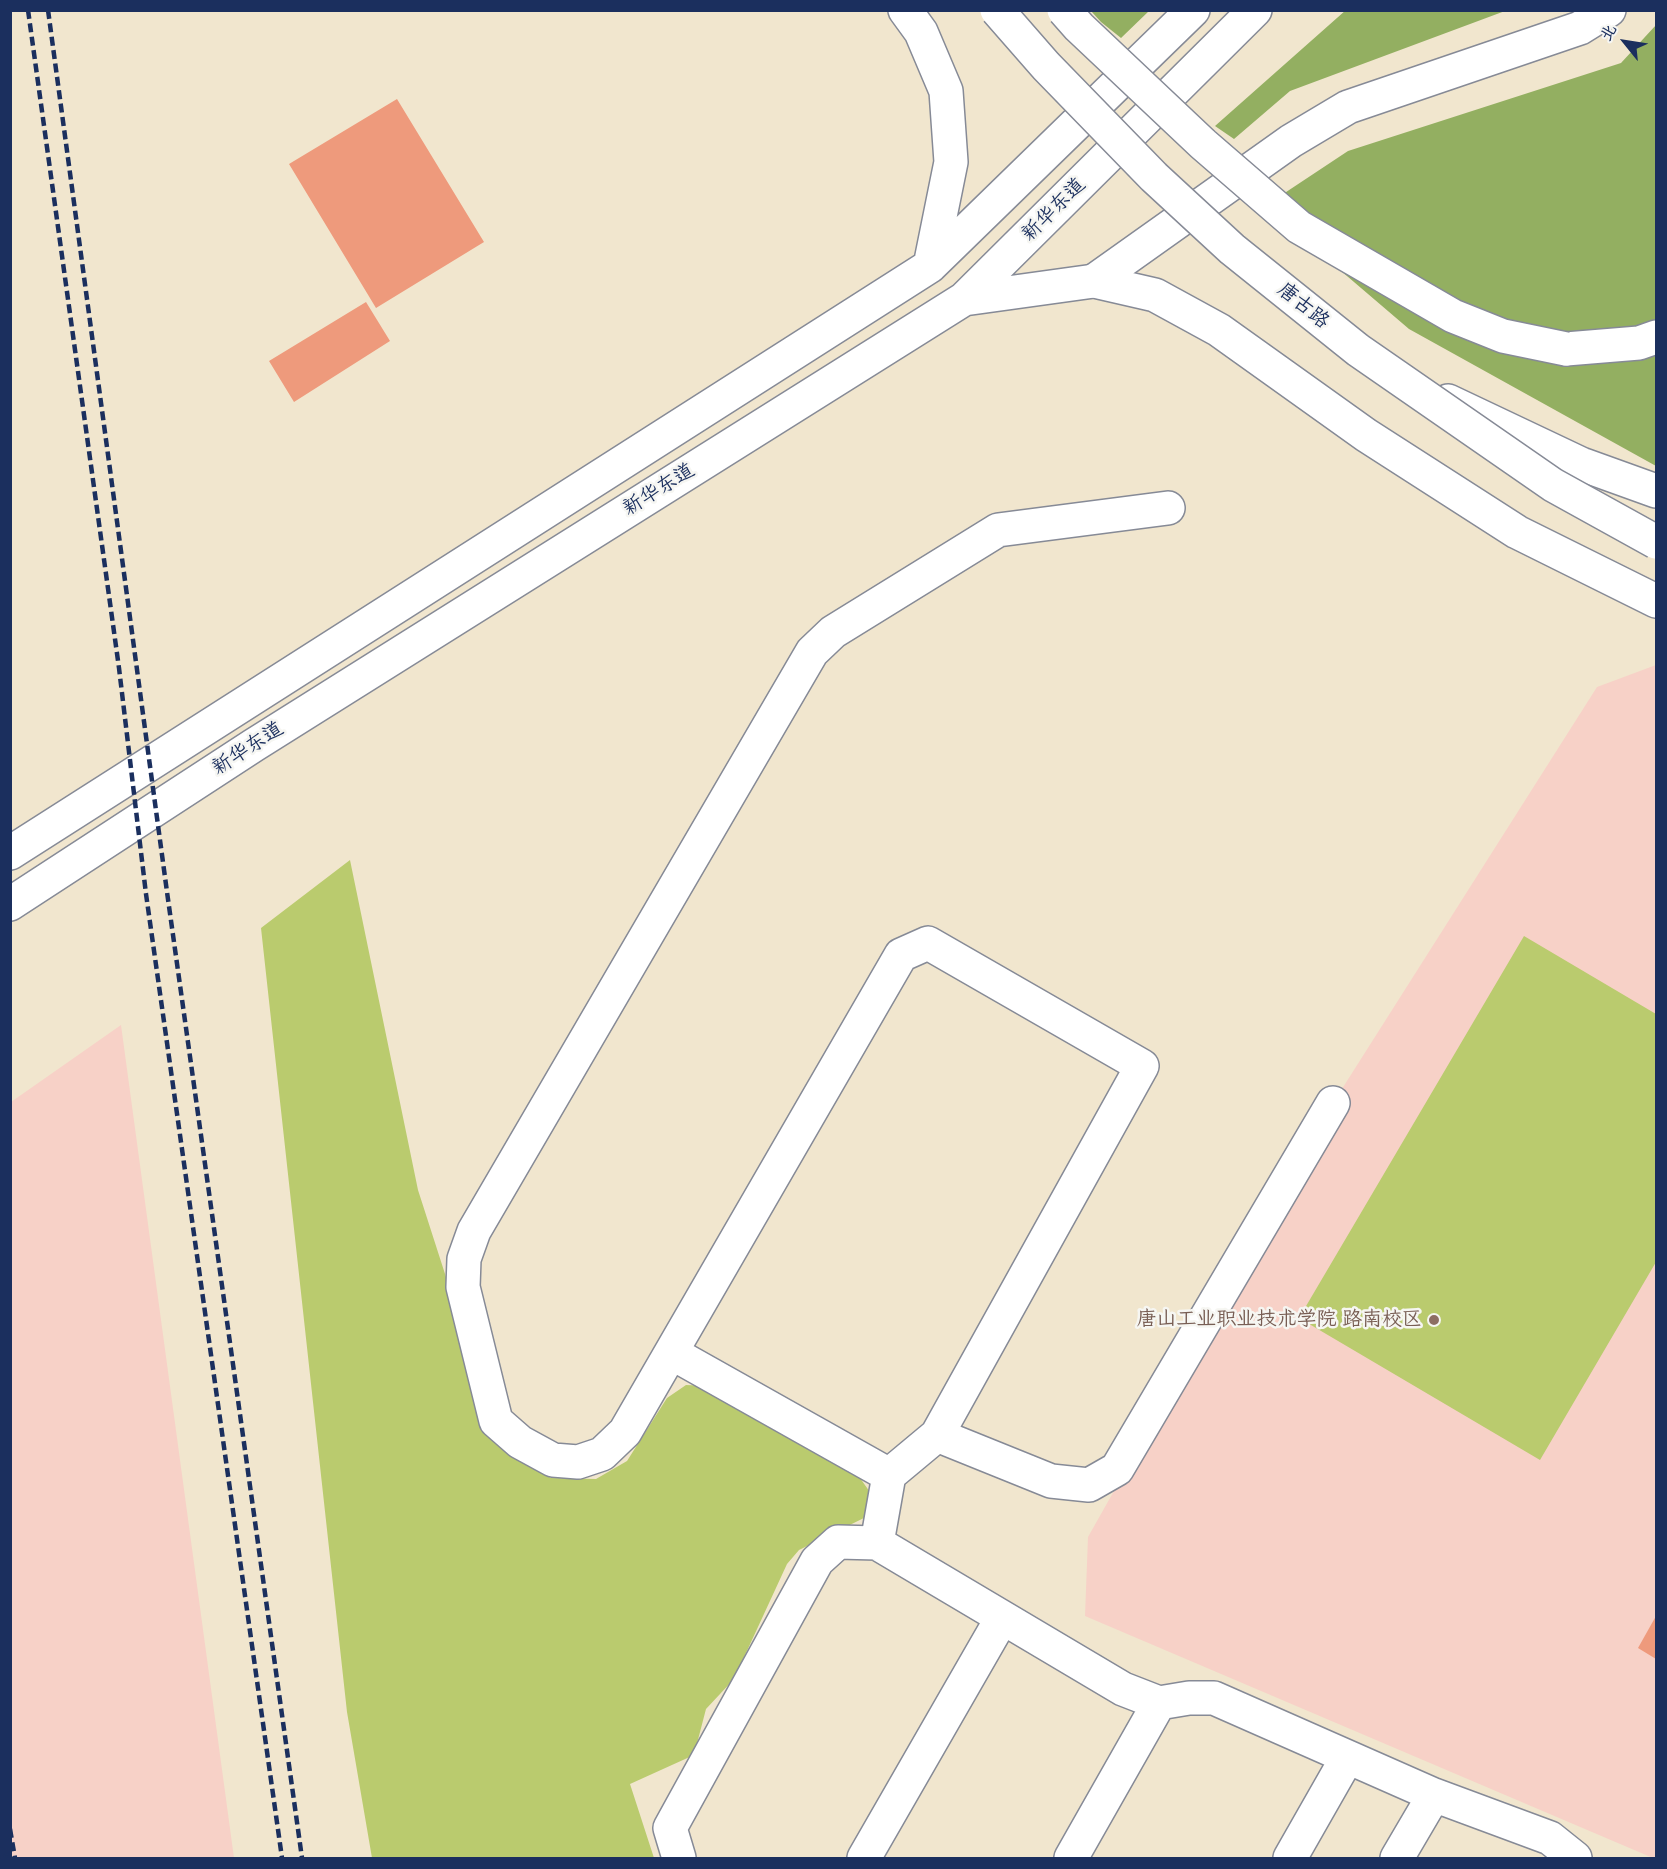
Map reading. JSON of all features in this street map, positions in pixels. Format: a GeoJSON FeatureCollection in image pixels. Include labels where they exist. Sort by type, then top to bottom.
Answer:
{"type":"FeatureCollection","features":[{"type":"Feature","properties":{"kind":"main road"},"geometry":{"type":"LineString","coordinates":[[905,10],[921,32],[946,91],[951,162],[930,266]]}},
{"type":"Feature","properties":{"kind":"main road","name":"唐古路"},"geometry":{"type":"LineString","coordinates":[[998,10],[1046,66],[1163,185],[1232,249],[1387,372],[1552,485],[1656,542]]}},
{"type":"Feature","properties":{"kind":"main road"},"geometry":{"type":"LineString","coordinates":[[1064,10],[1079,27],[1203,144],[1299,227],[1453,316],[1503,336],[1566,349],[1639,343],[1656,337]]}},
{"type":"Feature","properties":{"kind":"main road","name":"新华东道"},"geometry":{"type":"LineString","coordinates":[[10,853],[930,266],[1193,10]]}},
{"type":"Feature","properties":{"kind":"main road","name":"新华东道"},"geometry":{"type":"LineString","coordinates":[[10,904],[254,745],[964,299],[1246,20],[1275,10]]}},
{"type":"Feature","properties":{"kind":"main road"},"geometry":{"type":"LineString","coordinates":[[1094,281],[1291,141],[1348,107],[1580,28],[1610,10]]}},
{"type":"Feature","properties":{"kind":"main road"},"geometry":{"type":"LineString","coordinates":[[964,299],[1094,281],[1155,295],[1219,330],[1366,435],[1518,532],[1656,601]]}},
{"type":"Feature","properties":{"kind":"main road"},"geometry":{"type":"LineString","coordinates":[[1387,372],[1581,464],[1656,491]]}},
{"type":"Feature","properties":{"kind":"main road"},"geometry":{"type":"LineString","coordinates":[[877,1543],[888,1475],[937,1435],[1142,1066],[928,943],[901,956],[626,1432],[602,1454],[578,1462],[553,1460],[520,1442],[496,1421],[463,1287],[464,1258],[474,1231],[812,652],[832,632],[998,530],[1168,508]]}},
{"type":"Feature","properties":{"kind":"main road"},"geometry":{"type":"LineString","coordinates":[[937,1435],[1050,1481],[1089,1485],[1117,1468],[1333,1103]]}},
{"type":"Feature","properties":{"kind":"main road"},"geometry":{"type":"LineString","coordinates":[[672,1353],[888,1475]]}},
{"type":"Feature","properties":{"kind":"main road"},"geometry":{"type":"LineString","coordinates":[[679,1858],[670,1828],[817,1561],[838,1542],[877,1543],[1122,1689],[1159,1703],[1189,1698],[1214,1698],[1434,1795],[1550,1838],[1575,1858]]}},
{"type":"Feature","properties":{"kind":"main road"},"geometry":{"type":"LineString","coordinates":[[864,1858],[1002,1618]]}},
{"type":"Feature","properties":{"kind":"main road"},"geometry":{"type":"LineString","coordinates":[[1071,1858],[1159,1703]]}},
{"type":"Feature","properties":{"kind":"main road"},"geometry":{"type":"LineString","coordinates":[[1290,1858],[1347,1758]]}},
{"type":"Feature","properties":{"kind":"main road"},"geometry":{"type":"LineString","coordinates":[[1397,1858],[1434,1795]]}},
{"type":"Feature","properties":{"kind":"shaded area","name":"唐山工业职业技术学院 路南校区"},"geometry":{"type":"Polygon","coordinates":[[[1656,665],[1656,1858],[1653,1858],[1085,1616],[1088,1537],[1333,1103],[1597,687],[1656,665]]]}},
{"type":"Feature","properties":{"kind":"shaded area"},"geometry":{"type":"Polygon","coordinates":[[[121,1025],[234,1858],[11,1858],[11,1102],[121,1025]]]}},
{"type":"Feature","properties":{"kind":"green space"},"geometry":{"type":"Polygon","coordinates":[[[1346,10],[1505,11],[1290,91],[1234,139],[1215,126],[1346,10]]]}},
{"type":"Feature","properties":{"kind":"green space"},"geometry":{"type":"Polygon","coordinates":[[[1091,11],[1149,11],[1121,38],[1091,11]]]}},
{"type":"Feature","properties":{"kind":"green space"},"geometry":{"type":"Polygon","coordinates":[[[1656,25],[1656,466],[1409,329],[1265,206],[1348,151],[1621,63],[1656,25]]]}},
{"type":"Feature","properties":{"kind":"green space"},"geometry":{"type":"Polygon","coordinates":[[[350,860],[418,1190],[501,1448],[551,1478],[596,1479],[627,1461],[667,1398],[686,1385],[711,1386],[860,1478],[872,1495],[870,1515],[799,1550],[787,1564],[734,1679],[706,1709],[694,1755],[630,1784],[654,1858],[372,1858],[347,1712],[261,928],[350,860]]]}},
{"type":"Feature","properties":{"kind":"green space"},"geometry":{"type":"Polygon","coordinates":[[[1524,936],[1656,1014],[1656,1262],[1540,1460],[1299,1318],[1524,936]]]}},
{"type":"Feature","properties":{"kind":"building"},"geometry":{"type":"Polygon","coordinates":[[[397,99],[484,242],[376,308],[289,164],[397,99]]]}},
{"type":"Feature","properties":{"kind":"building"},"geometry":{"type":"Polygon","coordinates":[[[366,302],[390,341],[294,402],[269,361],[366,302]]]}},
{"type":"Feature","properties":{"kind":"building"},"geometry":{"type":"Polygon","coordinates":[[[1656,1616],[1656,1659],[1638,1648],[1656,1616]]]}},
{"type":"Feature","properties":{"kind":"railway"},"geometry":{"type":"LineString","coordinates":[[28,10],[119,668],[146,894],[282,1858]]}},
{"type":"Feature","properties":{"kind":"railway"},"geometry":{"type":"LineString","coordinates":[[48,10],[167,892],[302,1858]]}},
{"type":"Feature","properties":{"kind":"railway"},"geometry":{"type":"LineString","coordinates":[[10,1829],[15,1858]]}},
{"type":"Feature","properties":{"kind":"place","name":"唐山工业职业技术学院 路南校区"},"geometry":{"type":"Point","coordinates":[1434,1320]}}]}
